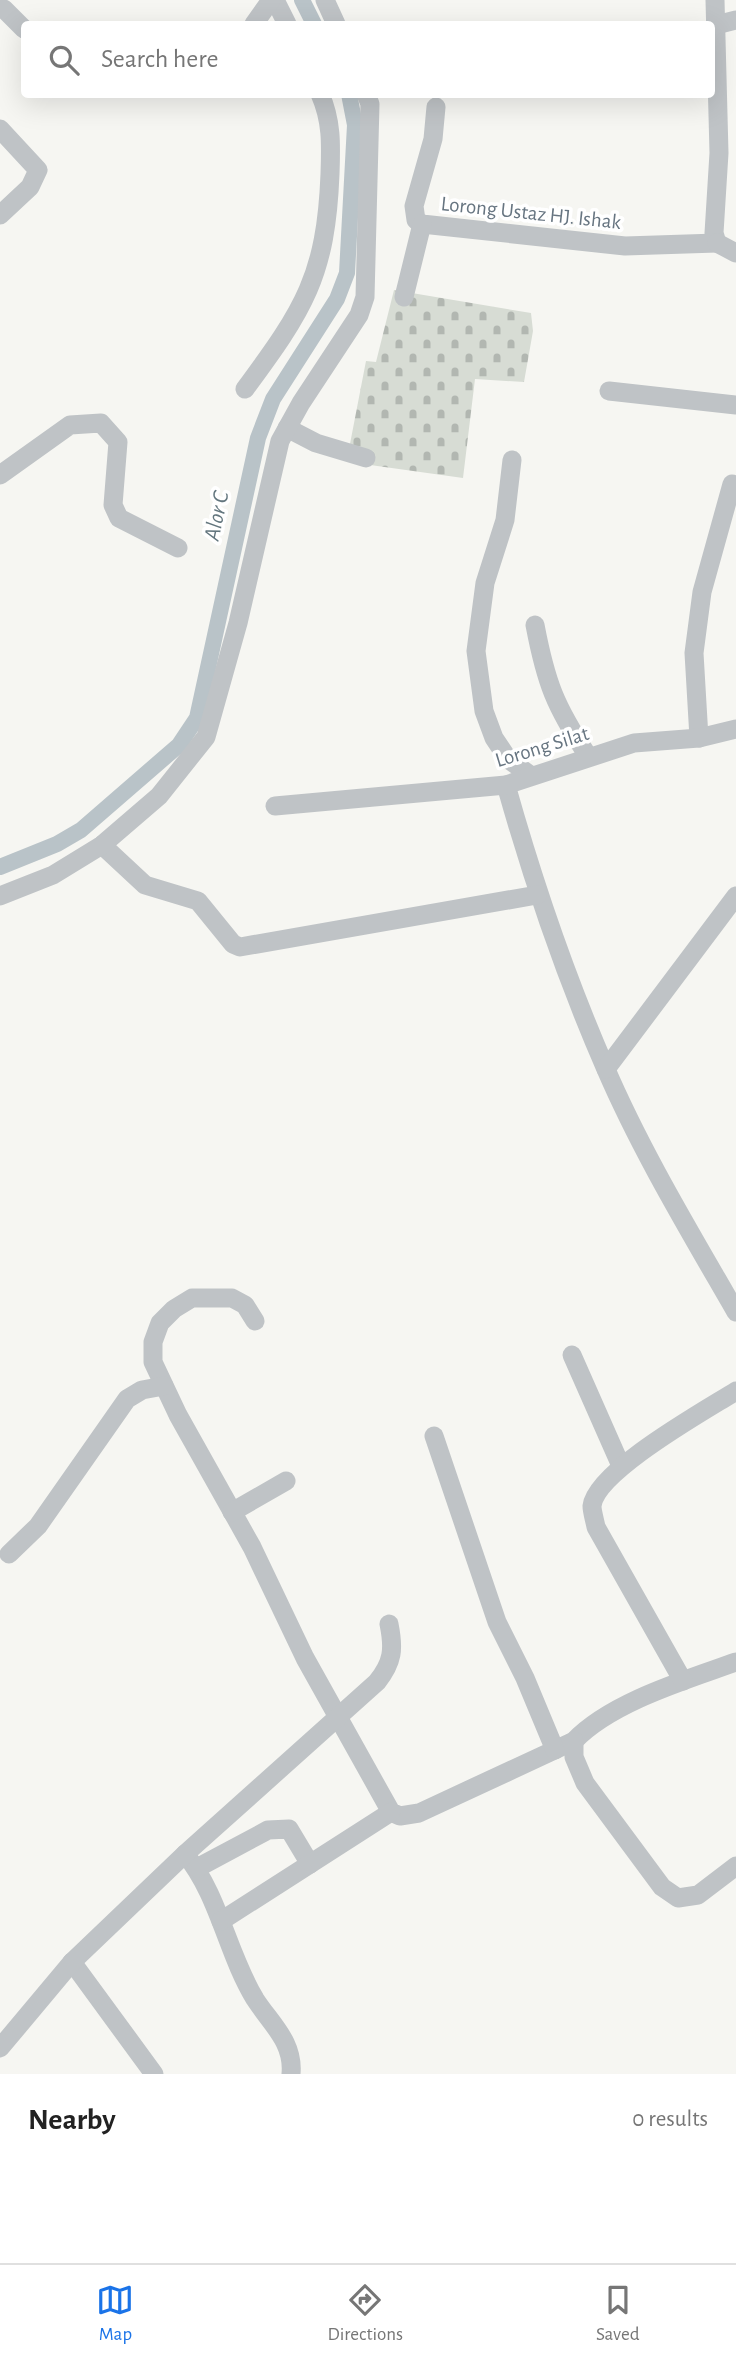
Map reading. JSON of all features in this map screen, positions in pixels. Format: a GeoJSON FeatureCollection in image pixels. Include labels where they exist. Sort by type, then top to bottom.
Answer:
{"type":"FeatureCollection","features":[{"type":"Feature","properties":{"kind":"street"},"geometry":{"type":"LineString","coordinates":[[256,21],[273,0],[285,21]]}},
{"type":"Feature","properties":{"kind":"street"},"geometry":{"type":"LineString","coordinates":[[325,0],[335,21]]}},
{"type":"Feature","properties":{"kind":"street"},"geometry":{"type":"LineString","coordinates":[[715,0],[719,153],[715,233],[717,243],[736,253]]}},
{"type":"Feature","properties":{"kind":"street"},"geometry":{"type":"LineString","coordinates":[[0,9],[4,9],[21,26]]}},
{"type":"Feature","properties":{"kind":"street"},"geometry":{"type":"LineString","coordinates":[[716,26],[736,20]]}},
{"type":"Feature","properties":{"kind":"street"},"geometry":{"type":"LineString","coordinates":[[245,389],[294,321],[306,299],[323,249],[329,202],[331,134],[330,119],[322,98]]}},
{"type":"Feature","properties":{"kind":"street"},"geometry":{"type":"LineString","coordinates":[[0,896],[53,875],[102,845],[168,787],[206,737],[238,623],[276,453],[287,428],[359,315],[365,297],[370,104],[368,98]]}},
{"type":"Feature","properties":{"kind":"street","name":"Lorong Ustaz HJ. Ishak"},"geometry":{"type":"LineString","coordinates":[[436,107],[433,139],[413,213],[422,224],[625,246],[717,243]]}},
{"type":"Feature","properties":{"kind":"street"},"geometry":{"type":"LineString","coordinates":[[0,129],[37,170],[30,187],[0,215]]}},
{"type":"Feature","properties":{"kind":"street"},"geometry":{"type":"LineString","coordinates":[[404,297],[422,224]]}},
{"type":"Feature","properties":{"kind":"street"},"geometry":{"type":"LineString","coordinates":[[608,391],[736,405]]}},
{"type":"Feature","properties":{"kind":"street"},"geometry":{"type":"LineString","coordinates":[[0,475],[70,425],[101,423],[118,442],[113,505],[119,518],[178,548]]}},
{"type":"Feature","properties":{"kind":"street"},"geometry":{"type":"LineString","coordinates":[[287,428],[316,443],[366,458]]}},
{"type":"Feature","properties":{"kind":"street"},"geometry":{"type":"LineString","coordinates":[[512,460],[505,520],[485,583],[477,651],[484,711],[494,738],[508,758],[530,775]]}},
{"type":"Feature","properties":{"kind":"street"},"geometry":{"type":"LineString","coordinates":[[699,738],[695,641],[702,592],[732,484]]}},
{"type":"Feature","properties":{"kind":"street"},"geometry":{"type":"LineString","coordinates":[[535,625],[543,670],[554,702],[588,756]]}},
{"type":"Feature","properties":{"kind":"street","name":"Lorong Silat"},"geometry":{"type":"LineString","coordinates":[[275,806],[506,785],[634,743],[699,738],[736,729]]}},
{"type":"Feature","properties":{"kind":"street"},"geometry":{"type":"LineString","coordinates":[[506,785],[537,895],[606,1069],[677,1209],[736,1312]]}},
{"type":"Feature","properties":{"kind":"street"},"geometry":{"type":"LineString","coordinates":[[102,845],[145,886],[198,901],[233,944],[240,947],[537,895]]}},
{"type":"Feature","properties":{"kind":"street"},"geometry":{"type":"LineString","coordinates":[[606,1069],[736,896]]}},
{"type":"Feature","properties":{"kind":"street"},"geometry":{"type":"LineString","coordinates":[[255,1321],[245,1305],[232,1298],[192,1298],[174,1309],[160,1323],[153,1342],[153,1362],[338,1718],[391,1812],[400,1816],[419,1813],[574,1741],[606,1716],[683,1681],[736,1662]]}},
{"type":"Feature","properties":{"kind":"street"},"geometry":{"type":"LineString","coordinates":[[572,1355],[621,1466]]}},
{"type":"Feature","properties":{"kind":"street"},"geometry":{"type":"LineString","coordinates":[[9,1554],[38,1526],[128,1399],[142,1390],[164,1386]]}},
{"type":"Feature","properties":{"kind":"street"},"geometry":{"type":"LineString","coordinates":[[683,1681],[596,1527],[592,1505],[601,1486],[621,1466],[736,1391]]}},
{"type":"Feature","properties":{"kind":"street"},"geometry":{"type":"LineString","coordinates":[[434,1436],[496,1622],[526,1678],[555,1750]]}},
{"type":"Feature","properties":{"kind":"street"},"geometry":{"type":"LineString","coordinates":[[232,1512],[286,1481]]}},
{"type":"Feature","properties":{"kind":"street"},"geometry":{"type":"LineString","coordinates":[[0,2048],[72,1962],[191,1861],[377,1682],[390,1665],[394,1647],[389,1624]]}},
{"type":"Feature","properties":{"kind":"street"},"geometry":{"type":"LineString","coordinates":[[574,1741],[573,1757],[585,1783],[662,1887],[678,1898],[698,1895],[736,1866]]}},
{"type":"Feature","properties":{"kind":"street"},"geometry":{"type":"LineString","coordinates":[[221,1921],[391,1812]]}},
{"type":"Feature","properties":{"kind":"street"},"geometry":{"type":"LineString","coordinates":[[191,1861],[268,1830],[289,1829],[310,1864]]}},
{"type":"Feature","properties":{"kind":"street"},"geometry":{"type":"LineString","coordinates":[[191,1861],[221,1921],[238,1967],[256,2000],[284,2038],[292,2059],[291,2074]]}},
{"type":"Feature","properties":{"kind":"street"},"geometry":{"type":"LineString","coordinates":[[72,1962],[154,2074]]}},
{"type":"Feature","properties":{"kind":"green space"},"geometry":{"type":"Polygon","coordinates":[[[394,290],[531,313],[533,331],[524,382],[475,379],[463,478],[356,463],[349,449],[366,361],[376,362],[394,290]]]}},
{"type":"Feature","properties":{"kind":"waterway","name":"Alor C"},"geometry":{"type":"LineString","coordinates":[[302,0],[312,21]]}},
{"type":"Feature","properties":{"kind":"waterway","name":"Alor C"},"geometry":{"type":"LineString","coordinates":[[0,867],[57,844],[81,830],[179,745],[197,718],[258,438],[273,399],[337,299],[347,273],[355,125],[350,98]]}}]}
